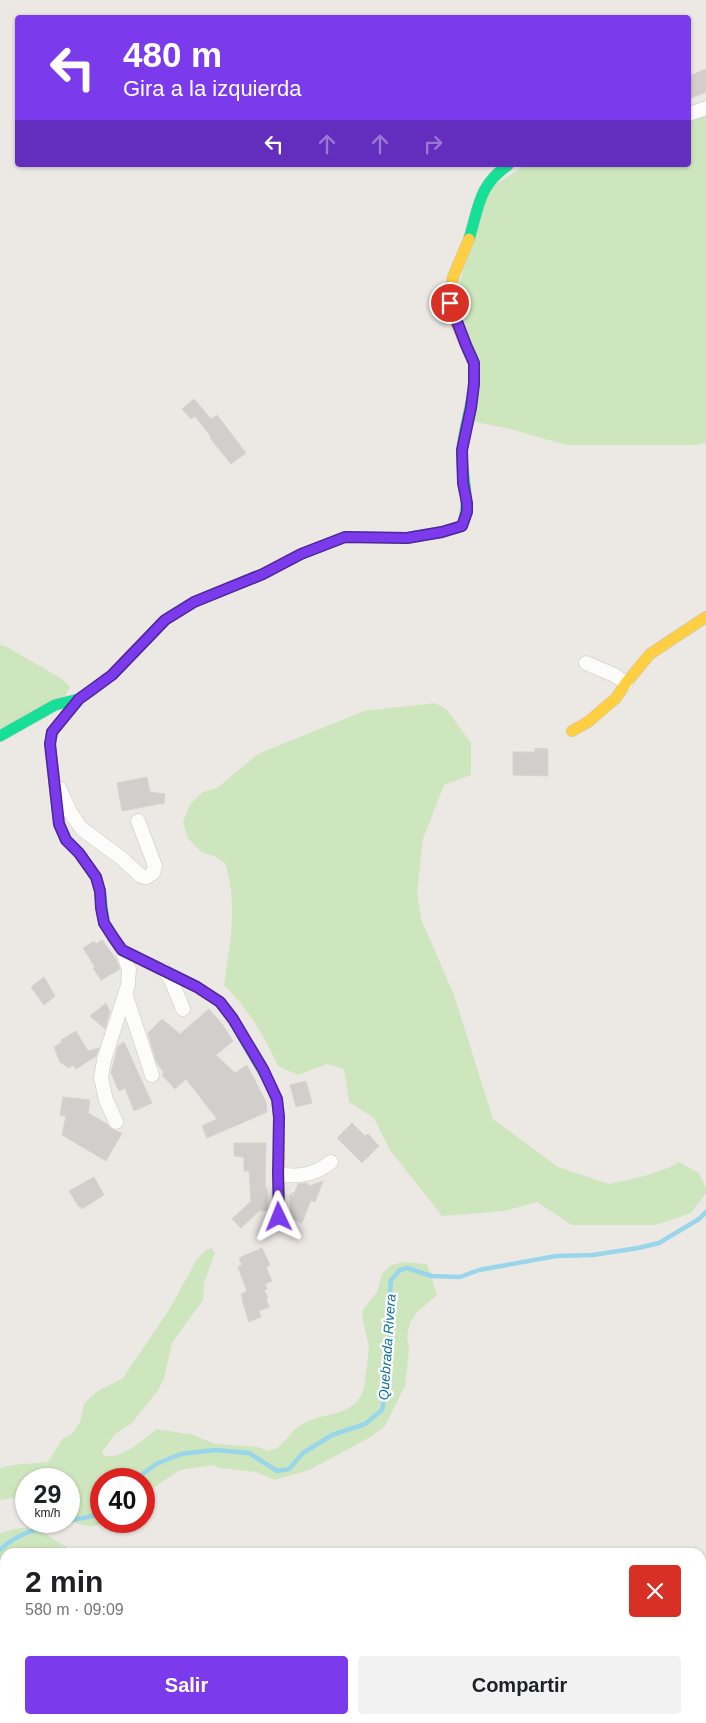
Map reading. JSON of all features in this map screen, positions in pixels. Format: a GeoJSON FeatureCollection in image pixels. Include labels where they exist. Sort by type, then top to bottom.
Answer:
{"type":"FeatureCollection","features":[{"type":"Feature","properties":{"kind":"street"},"geometry":{"type":"LineString","coordinates":[[691,113],[706,108]]}},
{"type":"Feature","properties":{"kind":"street"},"geometry":{"type":"LineString","coordinates":[[116,1122],[106,1100],[101,1078],[104,1060],[126,996],[128,969],[122,950],[104,923],[100,891],[96,877],[79,853],[66,840],[59,824],[50,744],[52,732],[79,699],[112,675],[165,620],[194,602],[263,574],[301,554],[345,537],[407,538],[442,532],[462,526],[467,512],[467,503],[463,483],[462,450],[472,400],[474,363],[450,303],[451,284],[471,233],[477,206],[484,189],[505,167]]}},
{"type":"Feature","properties":{"kind":"street"},"geometry":{"type":"LineString","coordinates":[[572,732],[588,722],[616,698],[650,654],[706,617]]}},
{"type":"Feature","properties":{"kind":"street"},"geometry":{"type":"LineString","coordinates":[[586,663],[614,675],[626,683]]}},
{"type":"Feature","properties":{"kind":"street"},"geometry":{"type":"LineString","coordinates":[[0,736],[55,705],[79,699]]}},
{"type":"Feature","properties":{"kind":"street"},"geometry":{"type":"LineString","coordinates":[[54,781],[70,812],[82,829],[120,857],[141,876],[148,877],[155,866],[138,821]]}},
{"type":"Feature","properties":{"kind":"street"},"geometry":{"type":"LineString","coordinates":[[122,950],[197,987],[220,1002],[233,1019],[263,1069],[277,1099],[279,1117],[279,1217]]}},
{"type":"Feature","properties":{"kind":"street"},"geometry":{"type":"LineString","coordinates":[[163,969],[171,980],[183,1009]]}},
{"type":"Feature","properties":{"kind":"street"},"geometry":{"type":"LineString","coordinates":[[126,996],[152,1075]]}},
{"type":"Feature","properties":{"kind":"street"},"geometry":{"type":"LineString","coordinates":[[278,1173],[286,1176],[306,1175],[331,1162]]}},
{"type":"Feature","properties":{"kind":"green space"},"geometry":{"type":"Polygon","coordinates":[[[706,113],[706,443],[695,445],[566,445],[510,429],[471,421],[469,336],[459,302],[459,284],[483,203],[495,185],[522,167],[691,167],[691,118],[706,113]]]}},
{"type":"Feature","properties":{"kind":"green space"},"geometry":{"type":"Polygon","coordinates":[[[0,645],[7,647],[62,679],[70,687],[65,696],[0,729],[0,645]]]}},
{"type":"Feature","properties":{"kind":"green space"},"geometry":{"type":"Polygon","coordinates":[[[435,703],[447,710],[471,743],[471,775],[444,785],[423,839],[417,893],[421,919],[454,995],[493,1119],[558,1167],[609,1184],[641,1177],[668,1168],[679,1162],[699,1173],[706,1189],[706,1193],[691,1213],[656,1225],[572,1225],[537,1202],[504,1211],[442,1216],[390,1150],[374,1118],[349,1102],[344,1069],[327,1064],[298,1075],[278,1066],[255,1023],[241,1003],[224,985],[232,924],[229,878],[225,863],[214,856],[201,852],[188,838],[183,822],[190,804],[203,792],[217,788],[258,754],[364,711],[435,703]]]}},
{"type":"Feature","properties":{"kind":"green space"},"geometry":{"type":"Polygon","coordinates":[[[212,1248],[215,1253],[204,1283],[203,1300],[172,1343],[164,1378],[159,1389],[131,1424],[116,1433],[102,1452],[104,1456],[119,1455],[126,1452],[157,1429],[193,1435],[215,1444],[258,1447],[269,1451],[280,1446],[294,1430],[308,1421],[345,1410],[360,1398],[364,1388],[369,1347],[362,1317],[363,1310],[377,1292],[382,1274],[391,1265],[403,1262],[427,1264],[437,1295],[417,1312],[410,1323],[407,1336],[409,1351],[405,1386],[385,1426],[369,1438],[309,1470],[275,1480],[256,1472],[220,1468],[213,1465],[180,1470],[155,1487],[155,1468],[90,1468],[90,1526],[80,1524],[80,1468],[15,1468],[15,1498],[0,1500],[0,1468],[48,1462],[63,1438],[73,1433],[80,1422],[84,1404],[96,1392],[123,1378],[169,1310],[197,1259],[206,1250],[212,1248]]]}},
{"type":"Feature","properties":{"kind":"green space"},"geometry":{"type":"Polygon","coordinates":[[[15,1529],[15,1533],[43,1533],[68,1548],[0,1548],[0,1534],[15,1529]]]}},
{"type":"Feature","properties":{"kind":"building"},"geometry":{"type":"Polygon","coordinates":[[[706,69],[706,92],[691,98],[691,75],[706,69]]]}},
{"type":"Feature","properties":{"kind":"building"},"geometry":{"type":"Polygon","coordinates":[[[194,399],[211,419],[217,415],[246,453],[231,464],[195,416],[191,419],[182,409],[194,399]]]}},
{"type":"Feature","properties":{"kind":"building"},"geometry":{"type":"Polygon","coordinates":[[[535,748],[548,749],[548,776],[513,775],[513,752],[535,752],[535,748]]]}},
{"type":"Feature","properties":{"kind":"building"},"geometry":{"type":"Polygon","coordinates":[[[147,777],[150,792],[165,794],[164,803],[122,811],[117,783],[147,777]]]}},
{"type":"Feature","properties":{"kind":"building"},"geometry":{"type":"Polygon","coordinates":[[[102,940],[116,959],[120,969],[101,980],[83,948],[94,941],[96,944],[102,940]]]}},
{"type":"Feature","properties":{"kind":"building"},"geometry":{"type":"Polygon","coordinates":[[[44,977],[55,996],[44,1005],[31,987],[44,977]]]}},
{"type":"Feature","properties":{"kind":"building"},"geometry":{"type":"Polygon","coordinates":[[[106,1003],[110,1012],[105,1029],[90,1016],[106,1003]]]}},
{"type":"Feature","properties":{"kind":"building"},"geometry":{"type":"Polygon","coordinates":[[[209,1009],[233,1041],[216,1055],[235,1073],[247,1065],[266,1102],[267,1112],[207,1138],[202,1126],[217,1119],[186,1079],[175,1089],[162,1075],[164,1073],[156,1061],[148,1033],[162,1019],[180,1034],[209,1009]]]}},
{"type":"Feature","properties":{"kind":"building"},"geometry":{"type":"Polygon","coordinates":[[[76,1031],[88,1051],[99,1048],[96,1056],[76,1069],[73,1065],[69,1068],[60,1062],[54,1047],[62,1042],[61,1040],[76,1031]]]}},
{"type":"Feature","properties":{"kind":"building"},"geometry":{"type":"Polygon","coordinates":[[[124,1042],[152,1103],[134,1111],[125,1088],[119,1091],[111,1073],[118,1046],[124,1042]]]}},
{"type":"Feature","properties":{"kind":"building"},"geometry":{"type":"Polygon","coordinates":[[[306,1081],[312,1103],[296,1107],[290,1085],[306,1081]]]}},
{"type":"Feature","properties":{"kind":"building"},"geometry":{"type":"Polygon","coordinates":[[[63,1097],[90,1100],[88,1113],[107,1124],[111,1129],[122,1133],[106,1161],[62,1135],[66,1116],[60,1115],[63,1097]]]}},
{"type":"Feature","properties":{"kind":"building"},"geometry":{"type":"Polygon","coordinates":[[[352,1123],[365,1136],[368,1134],[379,1146],[362,1163],[337,1138],[352,1123]]]}},
{"type":"Feature","properties":{"kind":"building"},"geometry":{"type":"Polygon","coordinates":[[[234,1143],[266,1143],[265,1188],[267,1188],[268,1210],[259,1211],[241,1228],[232,1219],[251,1201],[249,1171],[244,1171],[244,1157],[234,1156],[234,1143]]]}},
{"type":"Feature","properties":{"kind":"building"},"geometry":{"type":"Polygon","coordinates":[[[94,1177],[104,1195],[82,1209],[69,1191],[94,1177]]]}},
{"type":"Feature","properties":{"kind":"building"},"geometry":{"type":"Polygon","coordinates":[[[323,1181],[315,1202],[311,1200],[302,1223],[290,1218],[290,1194],[294,1196],[292,1193],[295,1192],[298,1184],[308,1183],[309,1186],[323,1181]]]}},
{"type":"Feature","properties":{"kind":"building"},"geometry":{"type":"Polygon","coordinates":[[[262,1248],[270,1265],[266,1267],[272,1281],[265,1284],[267,1289],[264,1290],[268,1298],[266,1299],[269,1307],[259,1311],[261,1317],[249,1322],[241,1294],[247,1291],[238,1267],[242,1265],[239,1258],[262,1248]]]}},
{"type":"Feature","properties":{"kind":"waterway","name":"Quebrada Rivera"},"geometry":{"type":"LineString","coordinates":[[151,1468],[181,1454],[215,1450],[249,1453],[277,1471],[289,1469],[303,1453],[332,1435],[365,1424],[382,1410],[386,1390],[391,1329],[389,1307],[391,1280],[400,1270],[407,1268],[432,1276],[460,1277],[479,1270],[556,1256],[593,1255],[638,1248],[659,1243],[699,1219],[706,1212]]}},
{"type":"Feature","properties":{"kind":"waterway","name":"Quebrada Rivera"},"geometry":{"type":"LineString","coordinates":[[2,1548],[21,1535],[34,1530],[90,1516]]}},
{"type":"Feature","properties":{"kind":"traffic: fast"},"geometry":{"type":"LineString","coordinates":[[469,239],[485,189],[506,167]]}},
{"type":"Feature","properties":{"kind":"traffic: fast"},"geometry":{"type":"LineString","coordinates":[[0,736],[55,705],[79,699],[91,691],[112,675],[165,620],[194,602],[263,574],[301,554],[345,537],[407,538],[442,532],[462,526],[466,508],[462,452],[472,398]]}},
{"type":"Feature","properties":{"kind":"traffic: fast"},"geometry":{"type":"LineString","coordinates":[[79,699],[52,732],[50,744],[59,824],[66,840],[79,853],[96,877],[100,891],[104,923],[122,950],[197,987],[220,1002],[233,1019],[266,1076]]}},
{"type":"Feature","properties":{"kind":"traffic: slow"},"geometry":{"type":"LineString","coordinates":[[469,239],[453,277],[450,296],[455,320],[474,364],[472,398]]}},
{"type":"Feature","properties":{"kind":"traffic: slow"},"geometry":{"type":"LineString","coordinates":[[572,731],[588,722],[616,698],[650,654],[706,617]]}},
{"type":"Feature","properties":{"kind":"traffic: slow"},"geometry":{"type":"LineString","coordinates":[[266,1076],[277,1099],[279,1117],[279,1217]]}},
{"type":"Feature","properties":{"kind":"route"},"geometry":{"type":"LineString","coordinates":[[279,1217],[279,1117],[277,1099],[263,1069],[233,1019],[220,1002],[197,987],[122,950],[104,923],[100,891],[96,877],[79,853],[66,840],[59,824],[54,794],[50,744],[52,732],[79,699],[112,675],[165,620],[194,602],[263,574],[301,554],[345,537],[407,538],[442,532],[462,526],[467,512],[463,483],[462,450],[471,408],[475,373],[474,363],[450,303]]}}]}
